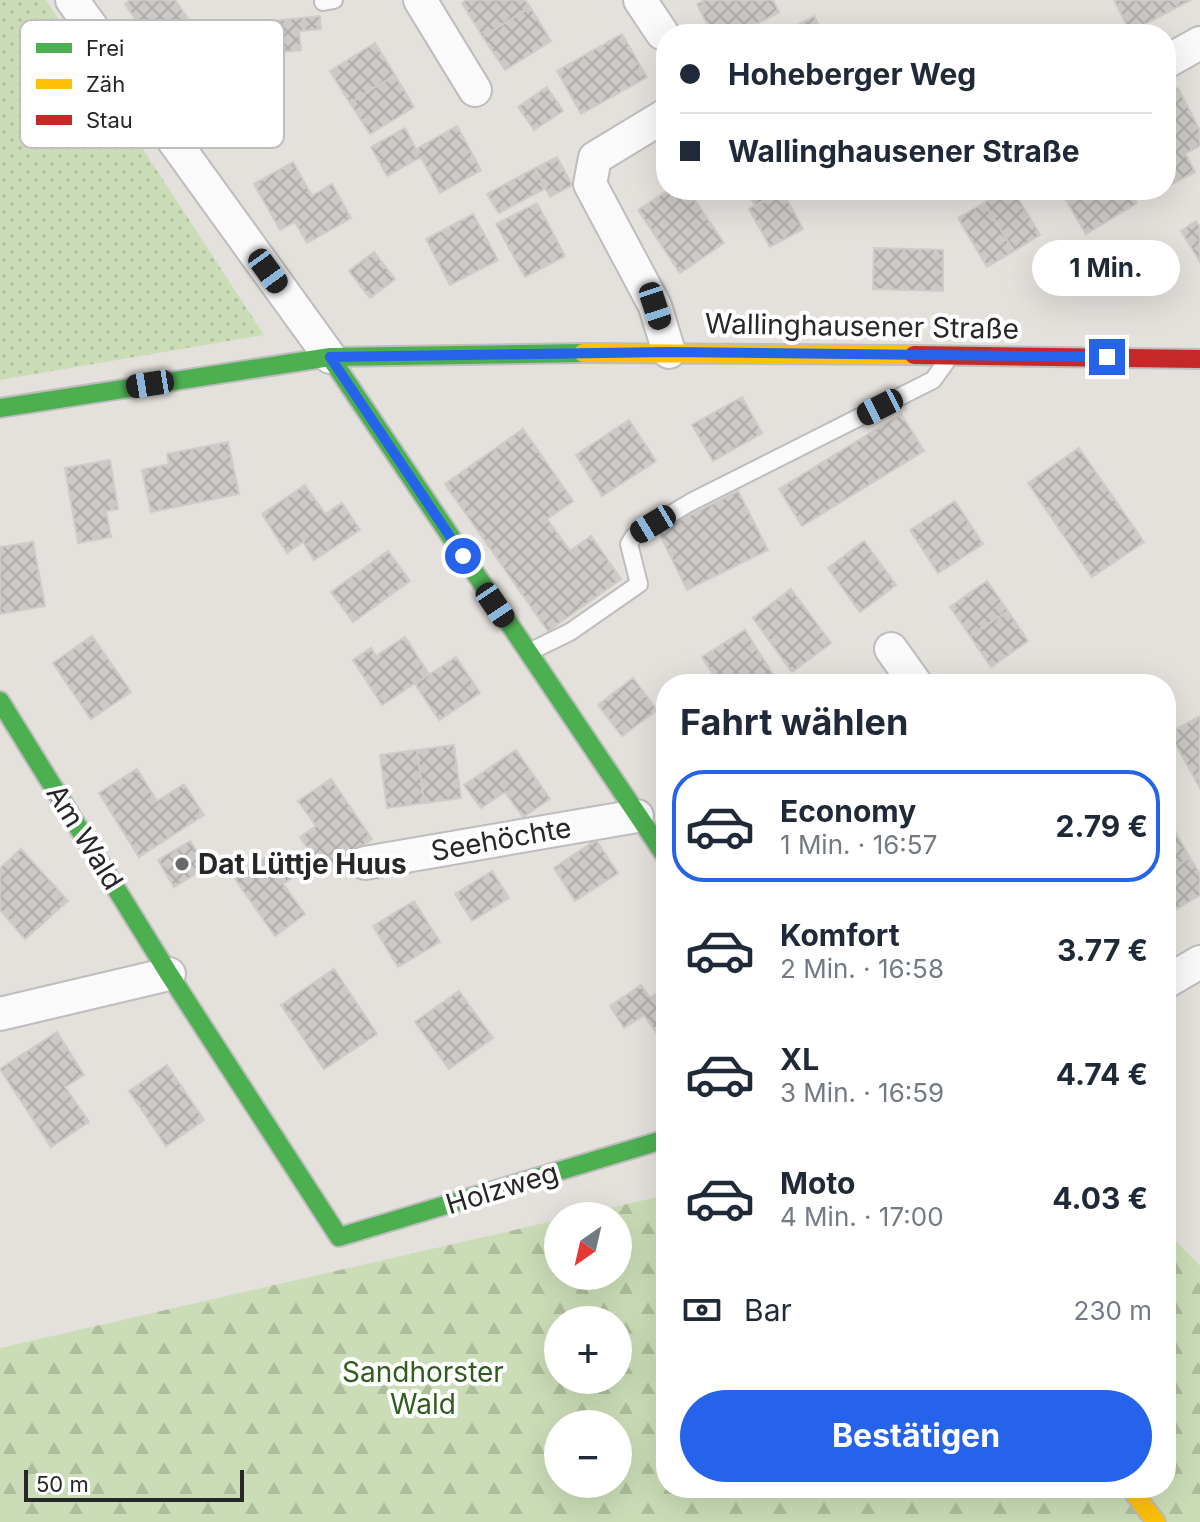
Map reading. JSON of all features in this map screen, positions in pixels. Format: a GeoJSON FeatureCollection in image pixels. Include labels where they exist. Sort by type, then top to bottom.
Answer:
{"type":"FeatureCollection","features":[{"type":"Feature","properties":{"kind":"street"},"geometry":{"type":"LineString","coordinates":[[72,0],[86,20]]}},
{"type":"Feature","properties":{"kind":"street"},"geometry":{"type":"LineString","coordinates":[[420,0],[475,90]]}},
{"type":"Feature","properties":{"kind":"street"},"geometry":{"type":"LineString","coordinates":[[640,0],[656,24]]}},
{"type":"Feature","properties":{"kind":"street"},"geometry":{"type":"LineString","coordinates":[[1176,56],[1200,43]]}},
{"type":"Feature","properties":{"kind":"street"},"geometry":{"type":"LineString","coordinates":[[656,121],[595,158],[590,184],[655,306],[669,352]]}},
{"type":"Feature","properties":{"kind":"street"},"geometry":{"type":"LineString","coordinates":[[179,148],[330,357],[656,843]]}},
{"type":"Feature","properties":{"kind":"street","name":"Wallinghausener Straße"},"geometry":{"type":"LineString","coordinates":[[0,408],[330,357],[669,352],[1200,359]]}},
{"type":"Feature","properties":{"kind":"street"},"geometry":{"type":"LineString","coordinates":[[891,649],[909,674]]}},
{"type":"Feature","properties":{"kind":"street","name":"Am Wald"},"geometry":{"type":"LineString","coordinates":[[0,701],[169,974],[339,1237]]}},
{"type":"Feature","properties":{"kind":"street","name":"Seehöchte"},"geometry":{"type":"LineString","coordinates":[[365,863],[637,816]]}},
{"type":"Feature","properties":{"kind":"street"},"geometry":{"type":"LineString","coordinates":[[1176,976],[1200,962]]}},
{"type":"Feature","properties":{"kind":"street"},"geometry":{"type":"LineString","coordinates":[[0,1014],[169,974]]}},
{"type":"Feature","properties":{"kind":"street","name":"Holzweg"},"geometry":{"type":"LineString","coordinates":[[339,1237],[656,1142]]}},
{"type":"Feature","properties":{"kind":"street"},"geometry":{"type":"LineString","coordinates":[[1138,1498],[1156,1522]]}},
{"type":"Feature","properties":{"kind":"lane"},"geometry":{"type":"LineString","coordinates":[[528,653],[570,632],[639,584],[629,544],[634,536],[691,502],[933,380],[951,355]]}},
{"type":"Feature","properties":{"kind":"green space"},"geometry":{"type":"Polygon","coordinates":[[[0,0],[46,0],[59,20],[20,20],[20,148],[142,148],[264,335],[0,380],[0,0]]]}},
{"type":"Feature","properties":{"kind":"green space","name":"Sandhorster Wald"},"geometry":{"type":"Polygon","coordinates":[[[656,1197],[656,1498],[1176,1498],[1176,1241],[1200,1266],[1200,1522],[0,1522],[0,1348],[544,1223],[544,1290],[632,1290],[632,1203],[656,1197]]]}},
{"type":"Feature","properties":{"kind":"building"},"geometry":{"type":"Polygon","coordinates":[[[130,0],[175,0],[189,20],[136,20],[125,4],[130,0]]]}},
{"type":"Feature","properties":{"kind":"building"},"geometry":{"type":"Polygon","coordinates":[[[467,0],[525,0],[530,7],[483,37],[462,3],[467,0]]]}},
{"type":"Feature","properties":{"kind":"building"},"geometry":{"type":"Polygon","coordinates":[[[705,0],[773,0],[779,12],[757,24],[707,24],[697,4],[705,0]]]}},
{"type":"Feature","properties":{"kind":"building"},"geometry":{"type":"Polygon","coordinates":[[[1114,0],[1191,0],[1145,24],[1126,24],[1114,0]]]}},
{"type":"Feature","properties":{"kind":"building"},"geometry":{"type":"Polygon","coordinates":[[[530,7],[551,41],[505,70],[483,37],[530,7]]]}},
{"type":"Feature","properties":{"kind":"building"},"geometry":{"type":"Polygon","coordinates":[[[320,16],[321,29],[299,31],[301,50],[284,52],[282,20],[320,16]]]}},
{"type":"Feature","properties":{"kind":"building"},"geometry":{"type":"Polygon","coordinates":[[[814,16],[818,24],[799,24],[814,16]]]}},
{"type":"Feature","properties":{"kind":"building"},"geometry":{"type":"Polygon","coordinates":[[[622,34],[647,77],[581,114],[557,71],[622,34]]]}},
{"type":"Feature","properties":{"kind":"building"},"geometry":{"type":"Polygon","coordinates":[[[375,43],[395,75],[350,103],[330,71],[375,43]]]}},
{"type":"Feature","properties":{"kind":"building"},"geometry":{"type":"Polygon","coordinates":[[[395,75],[414,107],[370,134],[350,103],[395,75]]]}},
{"type":"Feature","properties":{"kind":"building"},"geometry":{"type":"Polygon","coordinates":[[[547,87],[563,111],[534,130],[518,107],[547,87]]]}},
{"type":"Feature","properties":{"kind":"building"},"geometry":{"type":"Polygon","coordinates":[[[1176,89],[1200,131],[1200,146],[1185,153],[1195,172],[1176,182],[1176,89]]]}},
{"type":"Feature","properties":{"kind":"building"},"geometry":{"type":"Polygon","coordinates":[[[457,126],[481,170],[440,193],[421,157],[387,176],[371,147],[405,128],[416,149],[457,126]]]}},
{"type":"Feature","properties":{"kind":"building"},"geometry":{"type":"Polygon","coordinates":[[[557,157],[572,185],[550,197],[535,168],[557,157]]]}},
{"type":"Feature","properties":{"kind":"building"},"geometry":{"type":"Polygon","coordinates":[[[293,162],[312,196],[332,184],[351,218],[307,243],[295,222],[280,230],[254,184],[293,162]]]}},
{"type":"Feature","properties":{"kind":"building"},"geometry":{"type":"Polygon","coordinates":[[[535,168],[546,188],[499,213],[487,194],[535,168]]]}},
{"type":"Feature","properties":{"kind":"building"},"geometry":{"type":"Polygon","coordinates":[[[656,198],[695,200],[724,243],[680,273],[638,210],[656,198]]]}},
{"type":"Feature","properties":{"kind":"building"},"geometry":{"type":"Polygon","coordinates":[[[752,200],[766,200],[755,206],[752,200]]]}},
{"type":"Feature","properties":{"kind":"building"},"geometry":{"type":"Polygon","coordinates":[[[765,200],[787,200],[803,229],[770,247],[749,209],[765,200]]]}},
{"type":"Feature","properties":{"kind":"building"},"geometry":{"type":"Polygon","coordinates":[[[989,200],[1019,200],[1040,235],[1014,251],[984,203],[989,200]]]}},
{"type":"Feature","properties":{"kind":"building"},"geometry":{"type":"Polygon","coordinates":[[[1066,200],[1135,200],[1137,203],[1086,234],[1066,200]]]}},
{"type":"Feature","properties":{"kind":"building"},"geometry":{"type":"Polygon","coordinates":[[[537,203],[565,256],[525,277],[496,224],[537,203]]]}},
{"type":"Feature","properties":{"kind":"building"},"geometry":{"type":"Polygon","coordinates":[[[984,203],[1014,251],[987,267],[958,218],[984,203]]]}},
{"type":"Feature","properties":{"kind":"building"},"geometry":{"type":"Polygon","coordinates":[[[473,214],[498,260],[450,285],[426,239],[473,214]]]}},
{"type":"Feature","properties":{"kind":"building"},"geometry":{"type":"Polygon","coordinates":[[[1196,221],[1200,227],[1200,262],[1181,231],[1196,221]]]}},
{"type":"Feature","properties":{"kind":"building"},"geometry":{"type":"Polygon","coordinates":[[[874,248],[943,250],[943,291],[873,289],[874,248]]]}},
{"type":"Feature","properties":{"kind":"building"},"geometry":{"type":"Polygon","coordinates":[[[374,252],[395,279],[370,298],[349,271],[374,252]]]}},
{"type":"Feature","properties":{"kind":"building"},"geometry":{"type":"Polygon","coordinates":[[[742,397],[762,433],[713,461],[692,425],[742,397]]]}},
{"type":"Feature","properties":{"kind":"building"},"geometry":{"type":"Polygon","coordinates":[[[901,414],[924,451],[802,526],[779,489],[901,414]]]}},
{"type":"Feature","properties":{"kind":"building"},"geometry":{"type":"Polygon","coordinates":[[[629,420],[656,461],[602,496],[576,455],[629,420]]]}},
{"type":"Feature","properties":{"kind":"building"},"geometry":{"type":"Polygon","coordinates":[[[523,429],[573,501],[547,519],[570,551],[591,536],[621,579],[548,631],[445,484],[523,429]]]}},
{"type":"Feature","properties":{"kind":"building"},"geometry":{"type":"Polygon","coordinates":[[[228,442],[239,494],[151,512],[142,470],[169,464],[167,454],[228,442]]]}},
{"type":"Feature","properties":{"kind":"building"},"geometry":{"type":"Polygon","coordinates":[[[1079,448],[1144,542],[1092,577],[1028,483],[1079,448]]]}},
{"type":"Feature","properties":{"kind":"building"},"geometry":{"type":"Polygon","coordinates":[[[110,460],[118,509],[106,511],[111,537],[78,543],[65,468],[110,460]]]}},
{"type":"Feature","properties":{"kind":"building"},"geometry":{"type":"Polygon","coordinates":[[[305,485],[325,514],[342,503],[360,530],[314,560],[303,542],[287,553],[262,514],[305,485]]]}},
{"type":"Feature","properties":{"kind":"building"},"geometry":{"type":"Polygon","coordinates":[[[738,491],[768,550],[687,590],[658,531],[738,491]]]}},
{"type":"Feature","properties":{"kind":"building"},"geometry":{"type":"Polygon","coordinates":[[[955,501],[983,544],[938,573],[910,530],[955,501]]]}},
{"type":"Feature","properties":{"kind":"building"},"geometry":{"type":"Polygon","coordinates":[[[864,541],[896,585],[860,612],[828,568],[864,541]]]}},
{"type":"Feature","properties":{"kind":"building"},"geometry":{"type":"Polygon","coordinates":[[[33,542],[45,606],[0,614],[0,547],[33,542]]]}},
{"type":"Feature","properties":{"kind":"building"},"geometry":{"type":"Polygon","coordinates":[[[388,551],[410,581],[353,622],[331,592],[388,551]]]}},
{"type":"Feature","properties":{"kind":"building"},"geometry":{"type":"Polygon","coordinates":[[[987,581],[1008,611],[970,636],[950,607],[987,581]]]}},
{"type":"Feature","properties":{"kind":"building"},"geometry":{"type":"Polygon","coordinates":[[[791,589],[831,643],[792,672],[753,618],[791,589]]]}},
{"type":"Feature","properties":{"kind":"building"},"geometry":{"type":"Polygon","coordinates":[[[1008,611],[1028,641],[991,667],[970,636],[1008,611]]]}},
{"type":"Feature","properties":{"kind":"building"},"geometry":{"type":"Polygon","coordinates":[[[745,630],[773,674],[713,674],[702,657],[745,630]]]}},
{"type":"Feature","properties":{"kind":"building"},"geometry":{"type":"Polygon","coordinates":[[[92,636],[131,692],[91,719],[53,663],[92,636]]]}},
{"type":"Feature","properties":{"kind":"building"},"geometry":{"type":"Polygon","coordinates":[[[405,637],[429,674],[382,705],[353,660],[371,648],[376,656],[405,637]]]}},
{"type":"Feature","properties":{"kind":"building"},"geometry":{"type":"Polygon","coordinates":[[[456,657],[480,693],[439,720],[415,684],[456,657]]]}},
{"type":"Feature","properties":{"kind":"building"},"geometry":{"type":"Polygon","coordinates":[[[633,678],[656,711],[622,736],[598,705],[633,678]]]}},
{"type":"Feature","properties":{"kind":"building"},"geometry":{"type":"Polygon","coordinates":[[[1200,716],[1200,788],[1176,745],[1176,729],[1200,716]]]}},
{"type":"Feature","properties":{"kind":"building"},"geometry":{"type":"Polygon","coordinates":[[[454,745],[461,798],[424,803],[417,750],[454,745]]]}},
{"type":"Feature","properties":{"kind":"building"},"geometry":{"type":"Polygon","coordinates":[[[417,750],[424,803],[387,808],[380,755],[417,750]]]}},
{"type":"Feature","properties":{"kind":"building"},"geometry":{"type":"Polygon","coordinates":[[[516,750],[550,799],[523,817],[505,792],[481,808],[464,785],[516,750]]]}},
{"type":"Feature","properties":{"kind":"building"},"geometry":{"type":"Polygon","coordinates":[[[137,769],[157,801],[184,784],[204,815],[139,857],[99,793],[137,769]]]}},
{"type":"Feature","properties":{"kind":"building"},"geometry":{"type":"Polygon","coordinates":[[[331,779],[372,839],[324,872],[300,837],[316,826],[298,801],[331,779]]]}},
{"type":"Feature","properties":{"kind":"building"},"geometry":{"type":"Polygon","coordinates":[[[1176,833],[1190,858],[1176,866],[1176,833]]]}},
{"type":"Feature","properties":{"kind":"building"},"geometry":{"type":"Polygon","coordinates":[[[596,840],[618,873],[575,901],[554,868],[596,840]]]}},
{"type":"Feature","properties":{"kind":"building","name":"Dat Lüttje Huus"},"geometry":{"type":"Polygon","coordinates":[[[190,841],[207,867],[174,887],[158,860],[190,841]]]}},
{"type":"Feature","properties":{"kind":"building"},"geometry":{"type":"Polygon","coordinates":[[[21,849],[68,901],[25,939],[0,910],[0,868],[21,849]]]}},
{"type":"Feature","properties":{"kind":"building"},"geometry":{"type":"Polygon","coordinates":[[[276,850],[295,876],[283,884],[305,914],[275,936],[235,879],[276,850]]]}},
{"type":"Feature","properties":{"kind":"building"},"geometry":{"type":"Polygon","coordinates":[[[1190,858],[1200,874],[1200,895],[1176,909],[1176,866],[1190,858]]]}},
{"type":"Feature","properties":{"kind":"building"},"geometry":{"type":"Polygon","coordinates":[[[492,871],[509,898],[472,921],[455,894],[492,871]]]}},
{"type":"Feature","properties":{"kind":"building"},"geometry":{"type":"Polygon","coordinates":[[[414,901],[440,942],[398,967],[373,926],[414,901]]]}},
{"type":"Feature","properties":{"kind":"building"},"geometry":{"type":"Polygon","coordinates":[[[334,969],[377,1034],[324,1069],[281,1005],[334,969]]]}},
{"type":"Feature","properties":{"kind":"building"},"geometry":{"type":"Polygon","coordinates":[[[641,985],[650,998],[656,994],[656,1032],[644,1015],[624,1028],[610,1006],[641,985]]]}},
{"type":"Feature","properties":{"kind":"building"},"geometry":{"type":"Polygon","coordinates":[[[459,991],[493,1038],[449,1069],[415,1022],[459,991]]]}},
{"type":"Feature","properties":{"kind":"building"},"geometry":{"type":"Polygon","coordinates":[[[57,1032],[84,1075],[65,1087],[89,1122],[51,1147],[0,1069],[57,1032]]]}},
{"type":"Feature","properties":{"kind":"building"},"geometry":{"type":"Polygon","coordinates":[[[167,1065],[204,1120],[166,1146],[129,1091],[167,1065]]]}},
{"type":"Feature","properties":{"kind":"traffic: fast"},"geometry":{"type":"LineString","coordinates":[[0,408],[330,357],[583,353]]}},
{"type":"Feature","properties":{"kind":"traffic: fast"},"geometry":{"type":"LineString","coordinates":[[330,357],[656,842]]}},
{"type":"Feature","properties":{"kind":"traffic: fast"},"geometry":{"type":"LineString","coordinates":[[0,701],[169,974],[339,1237],[656,1142]]}},
{"type":"Feature","properties":{"kind":"traffic: slow"},"geometry":{"type":"LineString","coordinates":[[583,353],[914,355]]}},
{"type":"Feature","properties":{"kind":"traffic: slow"},"geometry":{"type":"LineString","coordinates":[[1138,1498],[1156,1522]]}},
{"type":"Feature","properties":{"kind":"traffic: jam"},"geometry":{"type":"LineString","coordinates":[[914,355],[1200,359]]}},
{"type":"Feature","properties":{"kind":"place","name":"Dat Lüttje Huus"},"geometry":{"type":"Point","coordinates":[182,864]}},
{"type":"Feature","properties":{"kind":"route"},"geometry":{"type":"LineString","coordinates":[[463,556],[330,357],[669,352],[1107,357]]}}]}
